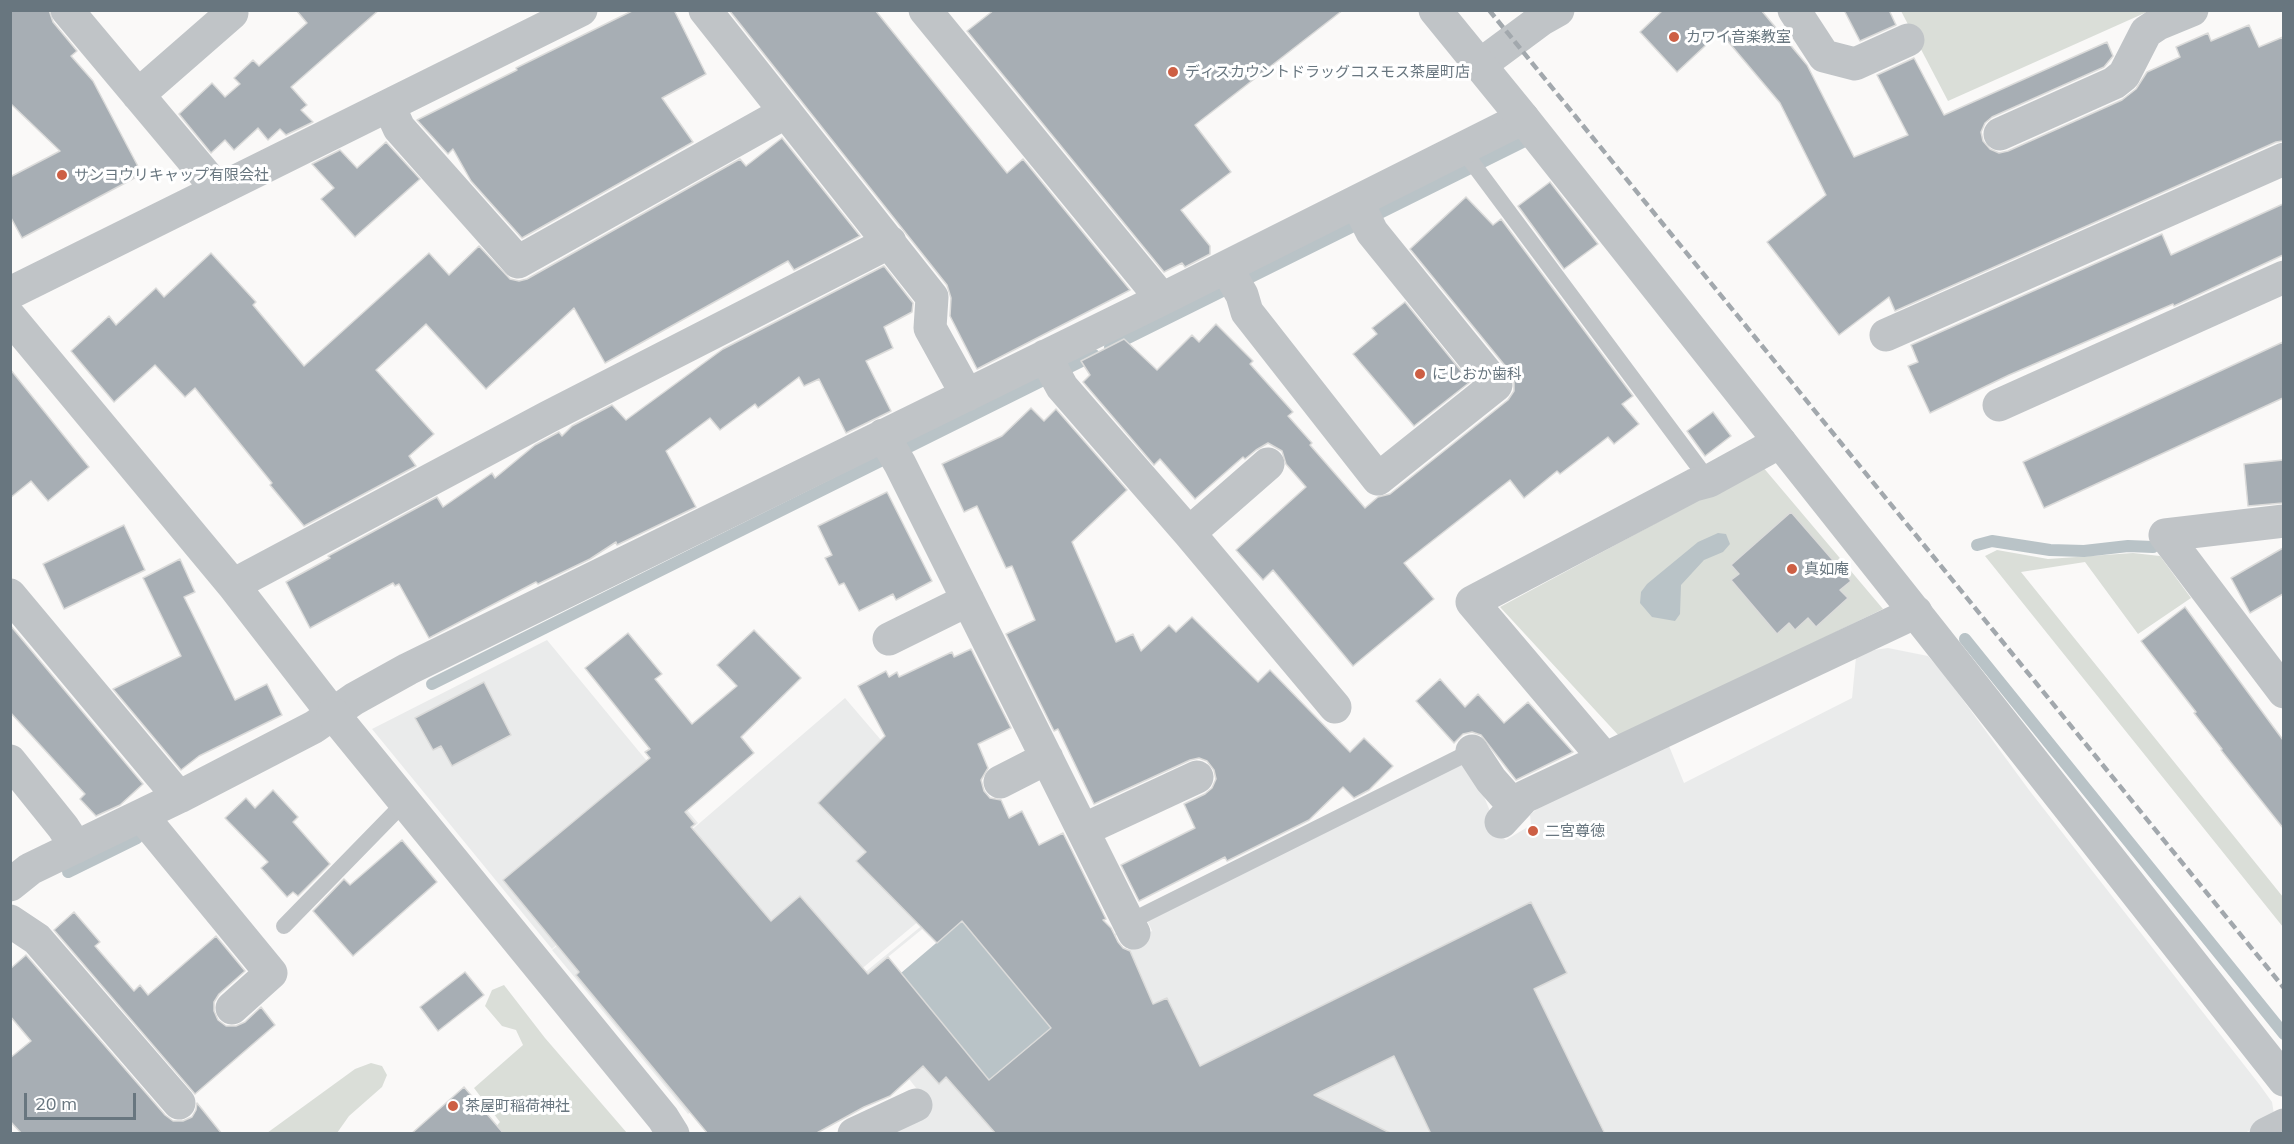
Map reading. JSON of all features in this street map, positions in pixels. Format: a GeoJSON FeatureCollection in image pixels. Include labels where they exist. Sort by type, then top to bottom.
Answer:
{"type":"FeatureCollection","features":[{"type":"Feature","properties":{"kind":"street"},"geometry":{"type":"LineString","coordinates":[[67,10],[212,183]]}},
{"type":"Feature","properties":{"kind":"street"},"geometry":{"type":"LineString","coordinates":[[10,293],[212,183],[389,106],[536,24],[581,10]]}},
{"type":"Feature","properties":{"kind":"street"},"geometry":{"type":"LineString","coordinates":[[705,10],[932,297],[930,328],[967,395]]}},
{"type":"Feature","properties":{"kind":"street"},"geometry":{"type":"LineString","coordinates":[[926,10],[1162,299]]}},
{"type":"Feature","properties":{"kind":"street"},"geometry":{"type":"LineString","coordinates":[[1435,10],[1916,612],[2283,1080]]}},
{"type":"Feature","properties":{"kind":"street"},"geometry":{"type":"LineString","coordinates":[[1480,65],[1542,19],[1558,10]]}},
{"type":"Feature","properties":{"kind":"street"},"geometry":{"type":"LineString","coordinates":[[1794,10],[1824,56],[1855,64],[1908,40]]}},
{"type":"Feature","properties":{"kind":"street"},"geometry":{"type":"LineString","coordinates":[[2000,135],[2114,83],[2124,75],[2146,32],[2158,24],[2192,10]]}},
{"type":"Feature","properties":{"kind":"street"},"geometry":{"type":"LineString","coordinates":[[138,95],[232,14]]}},
{"type":"Feature","properties":{"kind":"street"},"geometry":{"type":"LineString","coordinates":[[389,106],[399,128],[518,262],[786,112]]}},
{"type":"Feature","properties":{"kind":"street"},"geometry":{"type":"LineString","coordinates":[[10,885],[30,869],[142,816],[314,727],[354,699],[408,669],[891,449],[967,395],[1052,370],[1162,299],[1232,279],[1364,215],[1470,160],[1523,118]]}},
{"type":"Feature","properties":{"kind":"street"},"geometry":{"type":"LineString","coordinates":[[1886,335],[2283,159]]}},
{"type":"Feature","properties":{"kind":"street"},"geometry":{"type":"LineString","coordinates":[[1232,279],[1247,312],[1378,479],[1496,385],[1364,215]]}},
{"type":"Feature","properties":{"kind":"street"},"geometry":{"type":"LineString","coordinates":[[233,585],[588,396],[890,242]]}},
{"type":"Feature","properties":{"kind":"street"},"geometry":{"type":"LineString","coordinates":[[1999,405],[2283,277]]}},
{"type":"Feature","properties":{"kind":"street"},"geometry":{"type":"LineString","coordinates":[[10,317],[233,585],[333,714],[673,1134]]}},
{"type":"Feature","properties":{"kind":"street"},"geometry":{"type":"LineString","coordinates":[[1052,370],[1335,707]]}},
{"type":"Feature","properties":{"kind":"street"},"geometry":{"type":"LineString","coordinates":[[1605,759],[1472,602],[1694,484],[1709,481],[1780,442]]}},
{"type":"Feature","properties":{"kind":"street"},"geometry":{"type":"LineString","coordinates":[[891,449],[1132,928]]}},
{"type":"Feature","properties":{"kind":"street"},"geometry":{"type":"LineString","coordinates":[[1189,533],[1268,464]]}},
{"type":"Feature","properties":{"kind":"street"},"geometry":{"type":"LineString","coordinates":[[2283,521],[2165,535],[2283,692]]}},
{"type":"Feature","properties":{"kind":"street"},"geometry":{"type":"LineString","coordinates":[[10,595],[179,797]]}},
{"type":"Feature","properties":{"kind":"street"},"geometry":{"type":"LineString","coordinates":[[889,639],[968,600]]}},
{"type":"Feature","properties":{"kind":"street"},"geometry":{"type":"LineString","coordinates":[[1472,751],[1491,780],[1508,814],[1524,797],[1916,612]]}},
{"type":"Feature","properties":{"kind":"street"},"geometry":{"type":"LineString","coordinates":[[1000,782],[1047,758]]}},
{"type":"Feature","properties":{"kind":"street"},"geometry":{"type":"LineString","coordinates":[[10,761],[63,827],[76,847]]}},
{"type":"Feature","properties":{"kind":"street"},"geometry":{"type":"LineString","coordinates":[[1083,830],[1197,777]]}},
{"type":"Feature","properties":{"kind":"street"},"geometry":{"type":"LineString","coordinates":[[142,816],[271,973],[232,1008]]}},
{"type":"Feature","properties":{"kind":"street"},"geometry":{"type":"LineString","coordinates":[[10,921],[37,939],[179,1103]]}},
{"type":"Feature","properties":{"kind":"street"},"geometry":{"type":"LineString","coordinates":[[854,1134],[916,1106]]}},
{"type":"Feature","properties":{"kind":"street"},"geometry":{"type":"LineString","coordinates":[[2266,1134],[2283,1125]]}},
{"type":"Feature","properties":{"kind":"lane"},"geometry":{"type":"LineString","coordinates":[[1470,160],[1709,481]]}},
{"type":"Feature","properties":{"kind":"lane"},"geometry":{"type":"LineString","coordinates":[[1132,928],[1472,751]]}},
{"type":"Feature","properties":{"kind":"lane"},"geometry":{"type":"LineString","coordinates":[[284,926],[405,802]]}},
{"type":"Feature","properties":{"kind":"shaded area"},"geometry":{"type":"Polygon","coordinates":[[[2147,10],[2147,12],[1948,101],[1901,11],[2147,10]]]}},
{"type":"Feature","properties":{"kind":"shaded area"},"geometry":{"type":"Polygon","coordinates":[[[1762,466],[1883,609],[1620,737],[1500,607],[1762,466]]]}},
{"type":"Feature","properties":{"kind":"shaded area"},"geometry":{"type":"Polygon","coordinates":[[[1718,533],[1726,534],[1730,544],[1723,552],[1704,560],[1681,585],[1680,614],[1675,621],[1652,617],[1640,603],[1641,592],[1647,584],[1698,542],[1718,533]]]}},
{"type":"Feature","properties":{"kind":"shaded area"},"geometry":{"type":"Polygon","coordinates":[[[1997,550],[2048,559],[2133,553],[2160,556],[2191,598],[2138,634],[2085,562],[2021,572],[2283,897],[2283,927],[1985,556],[1997,550]]]}},
{"type":"Feature","properties":{"kind":"shaded area"},"geometry":{"type":"Polygon","coordinates":[[[547,640],[698,823],[552,949],[372,729],[547,640]]]}},
{"type":"Feature","properties":{"kind":"shaded area"},"geometry":{"type":"Polygon","coordinates":[[[1888,648],[1928,656],[1944,674],[2029,790],[2259,1084],[2272,1102],[2274,1114],[2268,1121],[2243,1134],[1605,1133],[1558,1038],[1472,1020],[1567,973],[1531,902],[1116,1108],[1016,1133],[873,1133],[931,1107],[841,992],[969,887],[1041,974],[1118,932],[1128,943],[1152,931],[1147,920],[1466,758],[1500,835],[1506,840],[1531,825],[1530,815],[1539,807],[1669,746],[1684,783],[1852,698],[1856,657],[1874,650],[1888,648]],[[969,891],[845,992],[902,1042],[938,1083],[946,1077],[993,1130],[1184,1033],[1167,998],[1153,1003],[1127,946],[1117,935],[1041,977],[969,891]]]}},
{"type":"Feature","properties":{"kind":"shaded area"},"geometry":{"type":"Polygon","coordinates":[[[845,698],[987,864],[688,1114],[552,950],[845,698]]]}},
{"type":"Feature","properties":{"kind":"shaded area"},"geometry":{"type":"Polygon","coordinates":[[[962,921],[1051,1028],[989,1080],[901,973],[962,921]]]}},
{"type":"Feature","properties":{"kind":"shaded area"},"geometry":{"type":"Polygon","coordinates":[[[504,985],[545,1038],[627,1133],[496,1133],[493,1130],[500,1122],[474,1088],[523,1045],[516,1030],[502,1026],[485,1006],[492,990],[504,985]]]}},
{"type":"Feature","properties":{"kind":"shaded area"},"geometry":{"type":"Polygon","coordinates":[[[1445,1031],[1431,1133],[1376,1133],[1363,1119],[1348,1113],[1265,1119],[1445,1031]]]}},
{"type":"Feature","properties":{"kind":"shaded area"},"geometry":{"type":"Polygon","coordinates":[[[371,1063],[382,1066],[387,1075],[382,1087],[349,1116],[337,1133],[267,1133],[355,1069],[371,1063]]]}},
{"type":"Feature","properties":{"kind":"building"},"geometry":{"type":"Polygon","coordinates":[[[10,10],[49,10],[53,22],[77,51],[71,56],[93,81],[142,174],[22,238],[10,216],[10,177],[60,151],[10,103],[10,10]]]}},
{"type":"Feature","properties":{"kind":"building"},"geometry":{"type":"Polygon","coordinates":[[[296,10],[379,10],[291,87],[307,105],[301,110],[313,122],[286,135],[280,129],[268,140],[258,128],[234,150],[225,140],[211,153],[179,114],[212,83],[225,97],[240,84],[234,78],[253,60],[259,66],[307,23],[296,10]]]}},
{"type":"Feature","properties":{"kind":"building"},"geometry":{"type":"Polygon","coordinates":[[[634,10],[674,10],[706,74],[662,98],[693,142],[522,238],[471,181],[453,149],[448,154],[417,120],[634,10]]]}},
{"type":"Feature","properties":{"kind":"building"},"geometry":{"type":"Polygon","coordinates":[[[729,10],[875,10],[1007,173],[1023,159],[1130,290],[977,369],[950,316],[951,298],[947,285],[729,10]]]}},
{"type":"Feature","properties":{"kind":"building"},"geometry":{"type":"Polygon","coordinates":[[[994,10],[1343,10],[1195,125],[1231,172],[1181,210],[1210,246],[1210,254],[1185,267],[1182,263],[1164,272],[967,31],[994,10]]]}},
{"type":"Feature","properties":{"kind":"building"},"geometry":{"type":"Polygon","coordinates":[[[1663,10],[1761,10],[1807,65],[1854,157],[1908,135],[1877,75],[1914,58],[1944,115],[2107,42],[2113,56],[2104,67],[1992,117],[1985,123],[1981,132],[1983,141],[1990,149],[1999,153],[2122,100],[2136,89],[2147,72],[2180,57],[2176,47],[2208,33],[2211,41],[2249,25],[2259,47],[2283,37],[2283,141],[2276,142],[1895,311],[1889,297],[1839,335],[1767,242],[1826,195],[1780,103],[1720,32],[1677,72],[1640,32],[1663,10]]]}},
{"type":"Feature","properties":{"kind":"building"},"geometry":{"type":"Polygon","coordinates":[[[1844,10],[1889,10],[1896,25],[1860,41],[1844,10]]]}},
{"type":"Feature","properties":{"kind":"building"},"geometry":{"type":"Polygon","coordinates":[[[782,138],[860,236],[794,270],[788,261],[605,363],[574,308],[486,389],[426,324],[376,370],[434,434],[409,456],[416,466],[304,526],[195,388],[185,397],[155,365],[114,402],[71,351],[109,316],[116,325],[156,288],[164,297],[211,253],[256,302],[253,305],[304,366],[429,253],[449,275],[479,246],[510,279],[519,281],[527,279],[740,159],[746,166],[782,138]]]}},
{"type":"Feature","properties":{"kind":"building"},"geometry":{"type":"Polygon","coordinates":[[[386,142],[420,179],[355,237],[321,199],[334,188],[312,164],[340,150],[357,168],[386,142]]]}},
{"type":"Feature","properties":{"kind":"building"},"geometry":{"type":"Polygon","coordinates":[[[1550,182],[1598,244],[1564,269],[1518,206],[1550,182]]]}},
{"type":"Feature","properties":{"kind":"building"},"geometry":{"type":"Polygon","coordinates":[[[1466,197],[1493,225],[1501,219],[1633,396],[1622,404],[1639,424],[1614,444],[1608,437],[1560,474],[1557,471],[1524,498],[1510,480],[1404,563],[1434,599],[1353,666],[1273,570],[1263,580],[1236,550],[1306,487],[1286,464],[1282,451],[1268,443],[1245,459],[1243,457],[1195,499],[1160,459],[1154,465],[1083,382],[1090,375],[1081,361],[1124,339],[1157,370],[1192,335],[1199,342],[1216,324],[1253,361],[1250,364],[1293,412],[1288,416],[1312,443],[1310,445],[1365,508],[1378,497],[1390,494],[1508,400],[1514,391],[1511,373],[1410,249],[1466,197]]]}},
{"type":"Feature","properties":{"kind":"building"},"geometry":{"type":"Polygon","coordinates":[[[2283,204],[2283,255],[2174,306],[2173,304],[2009,375],[1930,413],[1908,366],[1918,362],[1911,345],[2162,234],[2171,255],[2283,204]]]}},
{"type":"Feature","properties":{"kind":"building"},"geometry":{"type":"Polygon","coordinates":[[[884,266],[913,303],[912,312],[884,327],[893,348],[866,361],[891,411],[846,433],[819,379],[804,386],[799,377],[758,408],[755,404],[720,430],[710,418],[666,451],[696,507],[617,545],[616,542],[590,559],[538,584],[536,582],[429,638],[399,584],[395,586],[393,583],[310,628],[286,582],[330,558],[328,556],[437,497],[443,507],[492,473],[495,478],[535,445],[559,432],[562,436],[572,426],[612,405],[626,420],[723,349],[884,266]]]}},
{"type":"Feature","properties":{"kind":"building","name":"にしおか歯科"},"geometry":{"type":"Polygon","coordinates":[[[1405,302],[1470,382],[1414,426],[1353,354],[1377,334],[1372,328],[1405,302]]]}},
{"type":"Feature","properties":{"kind":"building"},"geometry":{"type":"Polygon","coordinates":[[[2283,342],[2283,398],[2044,508],[2023,462],[2283,342]]]}},
{"type":"Feature","properties":{"kind":"building"},"geometry":{"type":"Polygon","coordinates":[[[10,369],[89,467],[48,501],[31,481],[10,498],[10,369]]]}},
{"type":"Feature","properties":{"kind":"building"},"geometry":{"type":"Polygon","coordinates":[[[1031,408],[1044,421],[1056,409],[1127,490],[1072,542],[1116,642],[1133,634],[1141,651],[1169,625],[1176,632],[1192,617],[1258,682],[1270,670],[1350,752],[1364,738],[1393,766],[1369,790],[1354,798],[1343,787],[1309,820],[1227,861],[1225,857],[1139,901],[1121,865],[1195,828],[1184,804],[1205,794],[1212,788],[1216,779],[1214,770],[1207,761],[1199,758],[1094,804],[1058,729],[1054,731],[1006,634],[1035,620],[1012,566],[1006,568],[977,506],[964,512],[942,464],[1002,436],[1031,408]]]}},
{"type":"Feature","properties":{"kind":"building"},"geometry":{"type":"Polygon","coordinates":[[[1713,412],[1731,436],[1705,456],[1687,431],[1713,412]]]}},
{"type":"Feature","properties":{"kind":"building"},"geometry":{"type":"Polygon","coordinates":[[[2283,460],[2283,503],[2248,506],[2244,464],[2283,460]]]}},
{"type":"Feature","properties":{"kind":"building"},"geometry":{"type":"Polygon","coordinates":[[[887,492],[932,581],[896,600],[893,594],[859,611],[844,583],[839,585],[825,558],[832,555],[818,526],[887,492]]]}},
{"type":"Feature","properties":{"kind":"building","name":"真如庵"},"geometry":{"type":"Polygon","coordinates":[[[1791,512],[1851,581],[1840,590],[1848,598],[1816,627],[1808,618],[1795,630],[1789,623],[1777,634],[1731,580],[1739,574],[1731,565],[1791,512]]]}},
{"type":"Feature","properties":{"kind":"building"},"geometry":{"type":"Polygon","coordinates":[[[124,525],[145,570],[64,609],[43,564],[124,525]]]}},
{"type":"Feature","properties":{"kind":"building"},"geometry":{"type":"Polygon","coordinates":[[[2283,548],[2283,594],[2250,613],[2231,578],[2283,548]]]}},
{"type":"Feature","properties":{"kind":"building"},"geometry":{"type":"Polygon","coordinates":[[[180,559],[195,592],[184,597],[235,700],[267,684],[282,715],[199,756],[181,770],[113,689],[181,656],[143,578],[180,559]]]}},
{"type":"Feature","properties":{"kind":"building"},"geometry":{"type":"Polygon","coordinates":[[[2185,607],[2283,740],[2283,828],[2221,750],[2194,713],[2196,712],[2141,641],[2185,607]]]}},
{"type":"Feature","properties":{"kind":"building"},"geometry":{"type":"Polygon","coordinates":[[[10,625],[143,784],[120,805],[96,816],[80,799],[85,794],[10,712],[10,625]]]}},
{"type":"Feature","properties":{"kind":"building"},"geometry":{"type":"Polygon","coordinates":[[[754,630],[801,678],[741,737],[754,753],[685,812],[695,824],[691,827],[771,921],[800,896],[868,974],[888,957],[989,1080],[1051,1028],[962,921],[937,943],[856,861],[866,852],[818,803],[885,736],[858,686],[886,671],[889,677],[897,672],[899,677],[952,652],[954,657],[971,649],[1011,728],[978,744],[988,768],[981,780],[984,791],[990,798],[1001,800],[1009,818],[1022,811],[1039,845],[1063,833],[1106,919],[1103,920],[1111,928],[1123,948],[1130,951],[1153,1004],[1167,998],[1200,1066],[1531,902],[1567,973],[1534,989],[1605,1134],[1431,1134],[1394,1056],[1314,1095],[1392,1134],[996,1134],[946,1077],[939,1084],[923,1066],[890,1096],[864,1107],[815,1134],[708,1134],[576,975],[579,972],[503,880],[650,758],[645,752],[650,749],[585,668],[628,633],[662,674],[655,679],[692,724],[737,686],[717,665],[754,630]]]}},
{"type":"Feature","properties":{"kind":"building"},"geometry":{"type":"Polygon","coordinates":[[[1440,679],[1465,707],[1478,694],[1504,723],[1528,702],[1573,752],[1516,780],[1481,735],[1472,732],[1463,734],[1454,743],[1416,701],[1440,679]]]}},
{"type":"Feature","properties":{"kind":"building"},"geometry":{"type":"Polygon","coordinates":[[[484,682],[511,735],[452,766],[441,746],[433,750],[415,718],[484,682]]]}},
{"type":"Feature","properties":{"kind":"building"},"geometry":{"type":"Polygon","coordinates":[[[273,790],[298,817],[293,822],[330,864],[298,896],[293,892],[287,897],[261,868],[268,862],[225,818],[246,798],[255,808],[273,790]]]}},
{"type":"Feature","properties":{"kind":"building"},"geometry":{"type":"Polygon","coordinates":[[[402,840],[437,882],[353,956],[313,911],[344,879],[350,885],[402,840]]]}},
{"type":"Feature","properties":{"kind":"building"},"geometry":{"type":"Polygon","coordinates":[[[74,912],[100,942],[95,946],[134,991],[140,985],[148,995],[216,936],[245,971],[219,994],[214,1002],[214,1011],[218,1020],[226,1026],[236,1026],[245,1022],[261,1007],[275,1025],[195,1094],[54,930],[74,912]]]}},
{"type":"Feature","properties":{"kind":"building"},"geometry":{"type":"Polygon","coordinates":[[[26,955],[165,1115],[173,1121],[183,1121],[192,1117],[197,1103],[222,1134],[22,1134],[10,1121],[10,1058],[31,1041],[10,1016],[10,969],[26,955]]]}},
{"type":"Feature","properties":{"kind":"building"},"geometry":{"type":"Polygon","coordinates":[[[465,972],[484,995],[438,1031],[420,1007],[465,972]]]}},
{"type":"Feature","properties":{"kind":"building","name":"茶屋町稲荷神社"},"geometry":{"type":"Polygon","coordinates":[[[464,1087],[504,1134],[411,1134],[464,1087]]]}},
{"type":"Feature","properties":{"kind":"waterway"},"geometry":{"type":"LineString","coordinates":[[1110,347],[1525,141]]}},
{"type":"Feature","properties":{"kind":"waterway"},"geometry":{"type":"LineString","coordinates":[[432,684],[1094,355]]}},
{"type":"Feature","properties":{"kind":"waterway"},"geometry":{"type":"LineString","coordinates":[[1977,545],[1992,541],[2050,550],[2084,551],[2128,546],[2153,547]]}},
{"type":"Feature","properties":{"kind":"waterway"},"geometry":{"type":"LineString","coordinates":[[1965,639],[2284,1034]]}},
{"type":"Feature","properties":{"kind":"waterway"},"geometry":{"type":"LineString","coordinates":[[68,872],[137,838]]}},
{"type":"Feature","properties":{"kind":"railway"},"geometry":{"type":"LineString","coordinates":[[1489,10],[2284,988]]}},
{"type":"Feature","properties":{"kind":"place","name":"カワイ音楽教室"},"geometry":{"type":"Point","coordinates":[1674,37]}},
{"type":"Feature","properties":{"kind":"place","name":"ディスカウントドラッグコスモス茶屋町店"},"geometry":{"type":"Point","coordinates":[1173,72]}},
{"type":"Feature","properties":{"kind":"place","name":"サンヨウリキャップ有限会社"},"geometry":{"type":"Point","coordinates":[62,175]}},
{"type":"Feature","properties":{"kind":"place","name":"にしおか歯科"},"geometry":{"type":"Point","coordinates":[1420,374]}},
{"type":"Feature","properties":{"kind":"place","name":"真如庵"},"geometry":{"type":"Point","coordinates":[1792,569]}},
{"type":"Feature","properties":{"kind":"place","name":"二宮尊徳"},"geometry":{"type":"Point","coordinates":[1533,831]}},
{"type":"Feature","properties":{"kind":"place","name":"茶屋町稲荷神社"},"geometry":{"type":"Point","coordinates":[453,1106]}}]}
